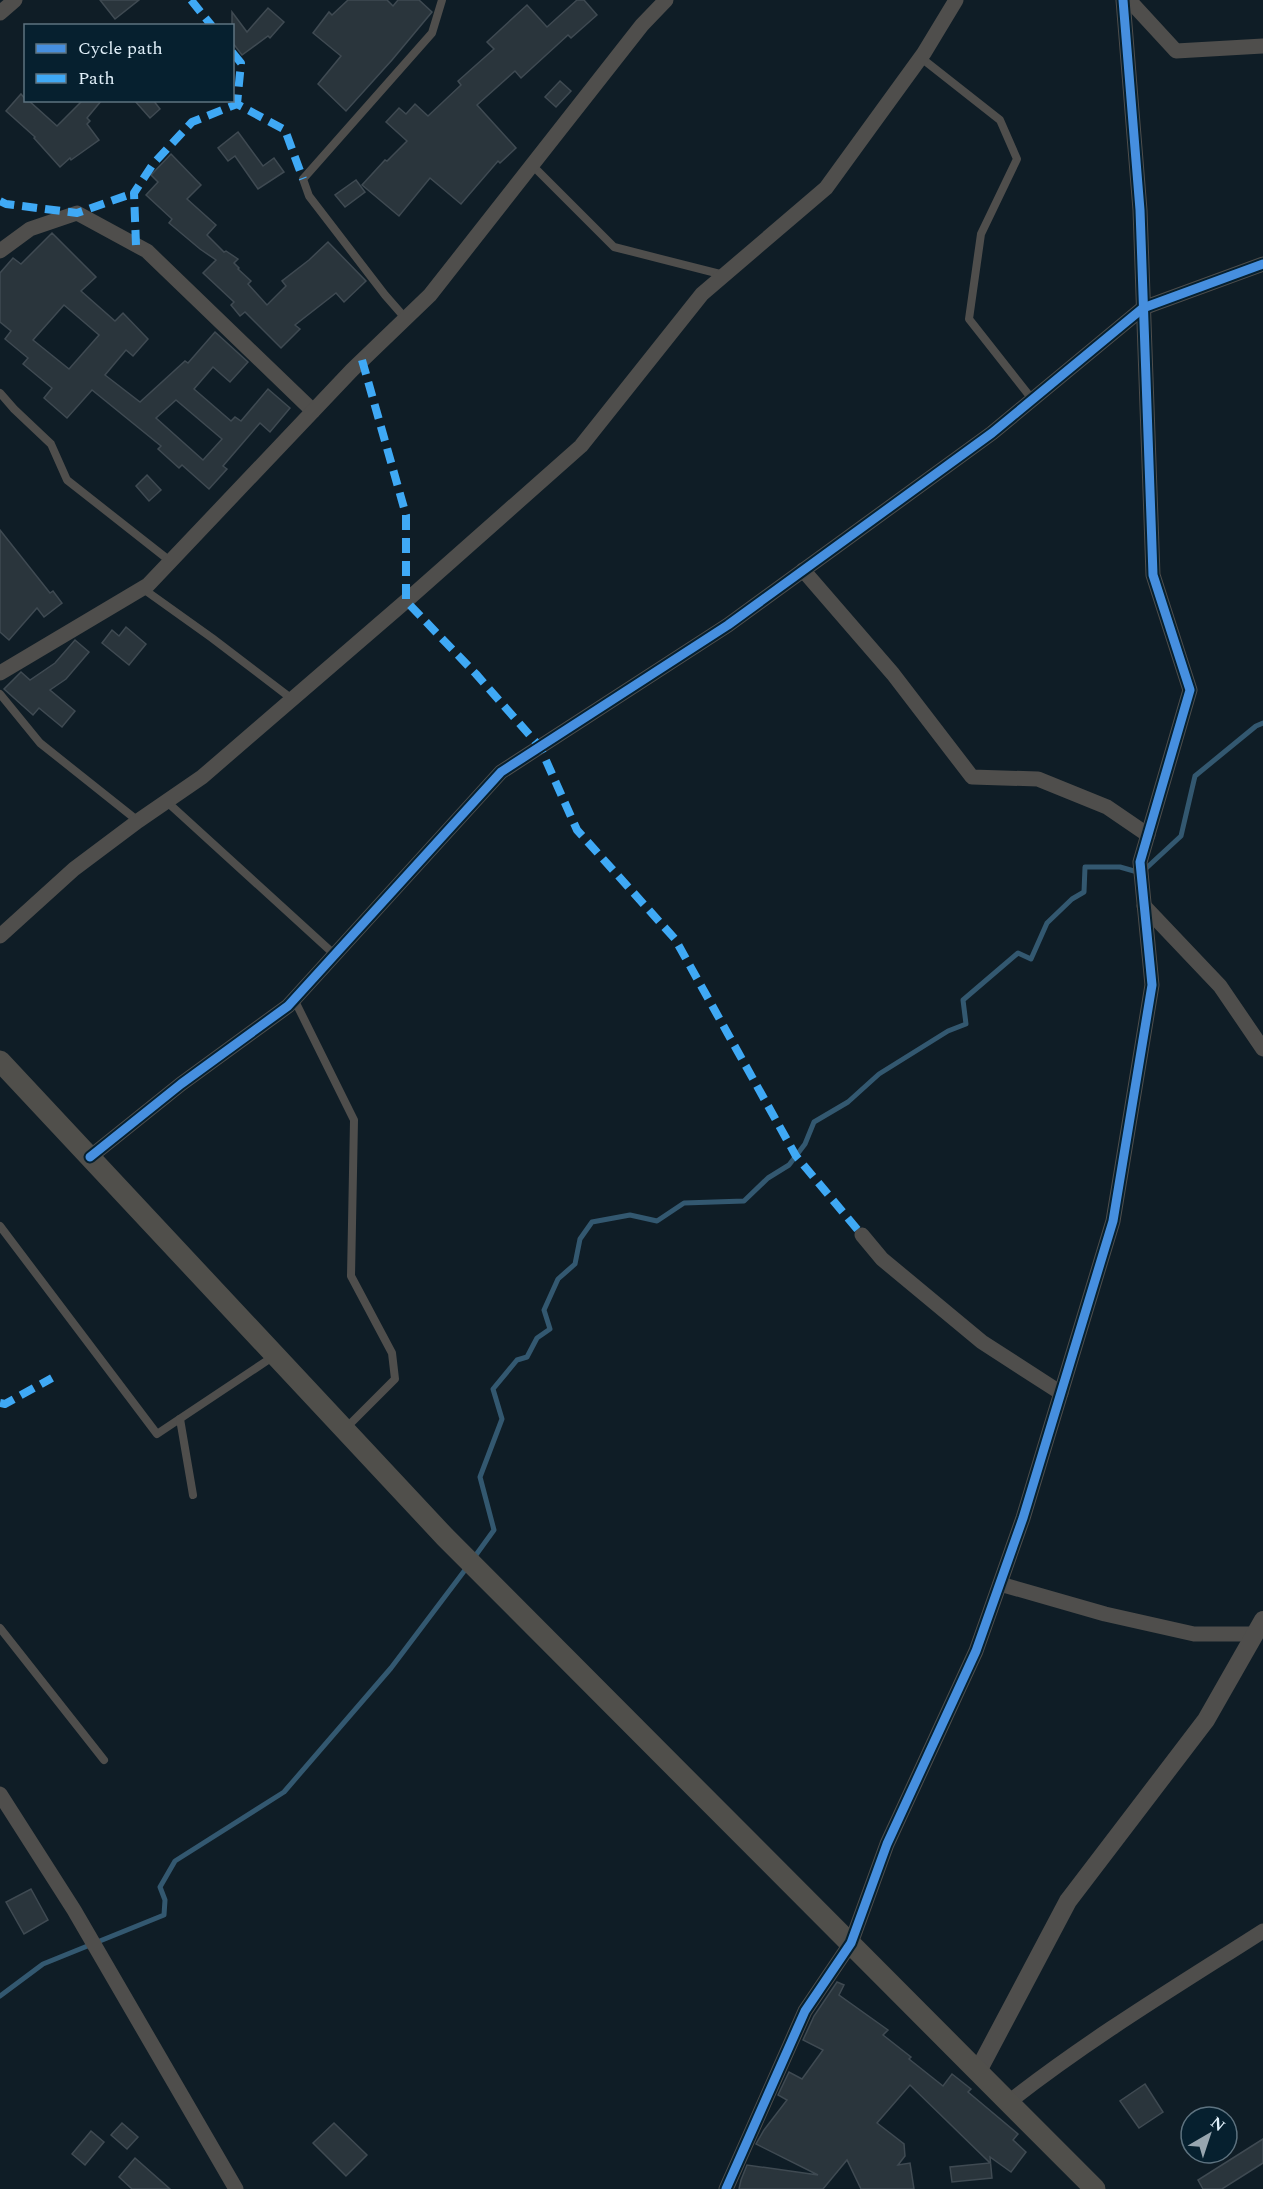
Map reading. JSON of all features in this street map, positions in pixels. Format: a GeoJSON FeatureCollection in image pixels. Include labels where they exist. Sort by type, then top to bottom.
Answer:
{"type":"FeatureCollection","features":[{"type":"Feature","properties":{"kind":"main road"},"geometry":{"type":"LineString","coordinates":[[0,1061],[445,1537],[1009,2102],[1090,2189]]}},
{"type":"Feature","properties":{"kind":"street"},"geometry":{"type":"LineString","coordinates":[[0,13],[15,0]]}},
{"type":"Feature","properties":{"kind":"street"},"geometry":{"type":"LineString","coordinates":[[0,674],[142,588],[170,561],[313,411],[430,295],[642,25],[666,0]]}},
{"type":"Feature","properties":{"kind":"street"},"geometry":{"type":"LineString","coordinates":[[0,936],[74,869],[202,777],[581,446],[702,294],[826,188],[920,57],[956,0]]}},
{"type":"Feature","properties":{"kind":"street"},"geometry":{"type":"LineString","coordinates":[[726,2189],[805,2011],[851,1943],[887,1844],[976,1651],[1023,1518],[1113,1221],[1152,985],[1140,862],[1190,690],[1152,575],[1140,210],[1123,0]]}},
{"type":"Feature","properties":{"kind":"street"},"geometry":{"type":"LineString","coordinates":[[1129,0],[1176,51],[1263,46]]}},
{"type":"Feature","properties":{"kind":"street"},"geometry":{"type":"LineString","coordinates":[[0,251],[30,229],[77,213],[147,251],[313,411]]}},
{"type":"Feature","properties":{"kind":"street"},"geometry":{"type":"LineString","coordinates":[[90,1158],[181,1084],[288,1006],[501,772],[728,625],[992,433],[1143,308],[1263,264]]}},
{"type":"Feature","properties":{"kind":"street"},"geometry":{"type":"LineString","coordinates":[[803,570],[893,674],[972,777],[1038,779],[1107,807],[1148,835]]}},
{"type":"Feature","properties":{"kind":"street"},"geometry":{"type":"LineString","coordinates":[[1144,906],[1220,986],[1263,1049]]}},
{"type":"Feature","properties":{"kind":"street"},"geometry":{"type":"LineString","coordinates":[[862,1235],[882,1259],[982,1342],[1061,1393]]}},
{"type":"Feature","properties":{"kind":"street"},"geometry":{"type":"LineString","coordinates":[[1000,1584],[1105,1614],[1194,1634],[1259,1627]]}},
{"type":"Feature","properties":{"kind":"street"},"geometry":{"type":"LineString","coordinates":[[978,2071],[1068,1902],[1206,1720],[1259,1627]]}},
{"type":"Feature","properties":{"kind":"street"},"geometry":{"type":"LineString","coordinates":[[0,1794],[74,1910],[236,2189]]}},
{"type":"Feature","properties":{"kind":"street"},"geometry":{"type":"LineString","coordinates":[[1009,2102],[1040,2078],[1130,2017],[1263,1931]]}},
{"type":"Feature","properties":{"kind":"lane"},"geometry":{"type":"LineString","coordinates":[[406,318],[385,295],[309,196],[303,179],[432,33],[442,0]]}},
{"type":"Feature","properties":{"kind":"lane"},"geometry":{"type":"LineString","coordinates":[[920,57],[1000,120],[1017,159],[981,234],[969,320],[1032,399]]}},
{"type":"Feature","properties":{"kind":"lane"},"geometry":{"type":"LineString","coordinates":[[532,165],[614,247],[725,275]]}},
{"type":"Feature","properties":{"kind":"lane"},"geometry":{"type":"LineString","coordinates":[[0,393],[14,410],[51,444],[67,480],[170,561]]}},
{"type":"Feature","properties":{"kind":"lane"},"geometry":{"type":"LineString","coordinates":[[142,588],[292,699]]}},
{"type":"Feature","properties":{"kind":"lane"},"geometry":{"type":"LineString","coordinates":[[0,694],[40,743],[138,821]]}},
{"type":"Feature","properties":{"kind":"lane"},"geometry":{"type":"LineString","coordinates":[[166,801],[335,955]]}},
{"type":"Feature","properties":{"kind":"lane"},"geometry":{"type":"LineString","coordinates":[[294,999],[354,1120],[351,1276],[392,1353],[395,1379],[345,1429]]}},
{"type":"Feature","properties":{"kind":"lane"},"geometry":{"type":"LineString","coordinates":[[0,1226],[157,1434],[276,1355]]}},
{"type":"Feature","properties":{"kind":"lane"},"geometry":{"type":"LineString","coordinates":[[180,1419],[193,1495]]}},
{"type":"Feature","properties":{"kind":"lane"},"geometry":{"type":"LineString","coordinates":[[0,1628],[104,1760]]}},
{"type":"Feature","properties":{"kind":"building"},"geometry":{"type":"Polygon","coordinates":[[[100,0],[139,0],[115,19],[100,0]]]}},
{"type":"Feature","properties":{"kind":"building"},"geometry":{"type":"Polygon","coordinates":[[[348,0],[387,0],[393,6],[398,0],[419,0],[432,12],[346,111],[318,84],[341,56],[313,33],[329,12],[332,15],[348,0]]]}},
{"type":"Feature","properties":{"kind":"building"},"geometry":{"type":"Polygon","coordinates":[[[577,0],[584,0],[597,15],[571,38],[568,35],[521,78],[515,71],[477,105],[516,148],[500,163],[498,161],[461,204],[430,178],[399,216],[362,185],[407,141],[386,122],[399,108],[406,114],[415,104],[428,116],[461,85],[458,81],[494,49],[487,42],[527,5],[547,27],[577,0]]]}},
{"type":"Feature","properties":{"kind":"building"},"geometry":{"type":"Polygon","coordinates":[[[268,8],[284,22],[270,38],[268,36],[242,55],[234,45],[232,12],[247,32],[268,8]]]}},
{"type":"Feature","properties":{"kind":"building"},"geometry":{"type":"Polygon","coordinates":[[[560,81],[571,91],[556,107],[545,97],[560,81]]]}},
{"type":"Feature","properties":{"kind":"building"},"geometry":{"type":"Polygon","coordinates":[[[21,94],[24,102],[30,102],[57,126],[81,102],[100,102],[87,118],[90,121],[87,124],[99,140],[60,167],[35,137],[6,111],[21,94]]]}},
{"type":"Feature","properties":{"kind":"building"},"geometry":{"type":"Polygon","coordinates":[[[136,102],[155,102],[160,109],[150,118],[136,102]]]}},
{"type":"Feature","properties":{"kind":"building"},"geometry":{"type":"Polygon","coordinates":[[[238,132],[263,166],[274,158],[284,172],[258,189],[235,156],[228,161],[218,148],[238,132]]]}},
{"type":"Feature","properties":{"kind":"building"},"geometry":{"type":"Polygon","coordinates":[[[171,154],[201,185],[187,199],[216,225],[207,235],[224,252],[238,259],[234,263],[251,281],[248,284],[267,305],[286,286],[282,281],[328,242],[366,281],[344,302],[336,293],[295,325],[300,329],[281,348],[245,312],[240,316],[231,305],[234,302],[203,273],[216,260],[169,223],[172,219],[146,195],[158,182],[151,175],[171,154]]]}},
{"type":"Feature","properties":{"kind":"building"},"geometry":{"type":"Polygon","coordinates":[[[356,180],[365,192],[345,207],[335,195],[356,180]]]}},
{"type":"Feature","properties":{"kind":"building"},"geometry":{"type":"Polygon","coordinates":[[[52,233],[96,277],[81,291],[115,321],[123,313],[148,339],[133,356],[126,350],[105,375],[140,402],[185,361],[188,363],[215,332],[248,362],[230,382],[213,367],[194,389],[231,421],[235,417],[241,421],[268,389],[290,408],[270,432],[260,423],[223,466],[227,469],[209,489],[182,465],[179,468],[158,449],[161,446],[92,390],[67,418],[44,398],[52,388],[23,364],[28,358],[5,339],[11,331],[0,322],[0,273],[13,258],[21,264],[52,233]],[[64,305],[33,340],[69,369],[99,335],[64,305]],[[176,400],[156,418],[203,460],[222,439],[176,400]]]}},
{"type":"Feature","properties":{"kind":"building"},"geometry":{"type":"Polygon","coordinates":[[[147,475],[161,490],[149,501],[136,486],[147,475]]]}},
{"type":"Feature","properties":{"kind":"building"},"geometry":{"type":"Polygon","coordinates":[[[0,530],[50,593],[53,591],[62,603],[44,617],[37,608],[9,640],[0,632],[0,530]]]}},
{"type":"Feature","properties":{"kind":"building"},"geometry":{"type":"Polygon","coordinates":[[[126,627],[146,644],[129,665],[102,643],[112,630],[119,636],[126,627]]]}},
{"type":"Feature","properties":{"kind":"building"},"geometry":{"type":"Polygon","coordinates":[[[75,640],[89,652],[66,679],[50,690],[75,711],[62,727],[39,708],[33,715],[4,689],[21,672],[30,680],[55,663],[75,640]]]}},
{"type":"Feature","properties":{"kind":"building"},"geometry":{"type":"Polygon","coordinates":[[[31,1889],[48,1920],[24,1934],[6,1902],[31,1889]]]}},
{"type":"Feature","properties":{"kind":"building"},"geometry":{"type":"Polygon","coordinates":[[[837,1982],[844,1985],[839,1995],[888,2030],[883,2035],[911,2057],[909,2059],[943,2086],[952,2074],[971,2089],[968,2092],[1018,2134],[1013,2140],[1026,2152],[1011,2172],[990,2157],[992,2178],[952,2182],[950,2167],[990,2163],[910,2085],[877,2123],[904,2144],[905,2156],[898,2165],[910,2163],[914,2189],[861,2189],[847,2160],[823,2189],[739,2189],[747,2165],[818,2175],[756,2144],[787,2100],[778,2095],[789,2072],[802,2079],[823,2050],[803,2040],[814,2016],[837,1982]]]}},
{"type":"Feature","properties":{"kind":"building"},"geometry":{"type":"Polygon","coordinates":[[[1145,2084],[1163,2112],[1139,2128],[1120,2101],[1145,2084]]]}},
{"type":"Feature","properties":{"kind":"building"},"geometry":{"type":"Polygon","coordinates":[[[122,2123],[138,2137],[127,2149],[111,2135],[122,2123]]]}},
{"type":"Feature","properties":{"kind":"building"},"geometry":{"type":"Polygon","coordinates":[[[334,2123],[367,2155],[346,2176],[313,2143],[334,2123]]]}},
{"type":"Feature","properties":{"kind":"building"},"geometry":{"type":"Polygon","coordinates":[[[91,2131],[104,2142],[85,2165],[72,2154],[91,2131]]]}},
{"type":"Feature","properties":{"kind":"building"},"geometry":{"type":"Polygon","coordinates":[[[1263,2139],[1263,2163],[1222,2189],[1203,2189],[1198,2180],[1222,2165],[1239,2165],[1239,2154],[1263,2139]]]}},
{"type":"Feature","properties":{"kind":"building"},"geometry":{"type":"Polygon","coordinates":[[[135,2158],[170,2189],[132,2189],[119,2177],[135,2158]]]}},
{"type":"Feature","properties":{"kind":"waterway"},"geometry":{"type":"LineString","coordinates":[[473,1559],[494,1530],[480,1477],[502,1419],[493,1389],[517,1360],[527,1357],[537,1338],[550,1329],[544,1310],[558,1279],[575,1264],[580,1239],[592,1222],[630,1215],[657,1221],[684,1203],[744,1201],[768,1178],[789,1165],[805,1144],[814,1122],[848,1102],[879,1074],[948,1031],[966,1024],[963,1000],[1018,953],[1031,959],[1047,923],[1072,899],[1084,892],[1085,867],[1120,867],[1141,873],[1181,836],[1195,776],[1256,726],[1263,723]]}},
{"type":"Feature","properties":{"kind":"waterway"},"geometry":{"type":"LineString","coordinates":[[0,1996],[43,1964],[164,1915],[165,1900],[160,1887],[175,1861],[284,1792],[391,1668],[468,1566]]}},
{"type":"Feature","properties":{"kind":"marked path"},"geometry":{"type":"LineString","coordinates":[[191,0],[210,24]]}},
{"type":"Feature","properties":{"kind":"marked path"},"geometry":{"type":"LineString","coordinates":[[234,54],[241,63],[237,104],[285,130],[303,179]]}},
{"type":"Feature","properties":{"kind":"marked path"},"geometry":{"type":"LineString","coordinates":[[136,245],[134,193],[153,164],[192,122],[237,104]]}},
{"type":"Feature","properties":{"kind":"marked path"},"geometry":{"type":"LineString","coordinates":[[0,201],[6,204],[77,213],[134,193]]}},
{"type":"Feature","properties":{"kind":"marked path"},"geometry":{"type":"LineString","coordinates":[[362,360],[406,515],[406,601],[476,674],[540,747],[577,830],[675,939],[796,1156],[862,1235]]}},
{"type":"Feature","properties":{"kind":"marked path"},"geometry":{"type":"LineString","coordinates":[[0,1403],[5,1404],[52,1378]]}},
{"type":"Feature","properties":{"kind":"cycle path"},"geometry":{"type":"LineString","coordinates":[[726,2189],[805,2011],[851,1943],[887,1844],[976,1651],[1023,1518],[1113,1221],[1152,985],[1140,862],[1190,690],[1153,575],[1140,210],[1123,0]]}},
{"type":"Feature","properties":{"kind":"cycle path"},"geometry":{"type":"LineString","coordinates":[[90,1157],[181,1084],[288,1006],[501,772],[728,625],[992,433],[1143,308],[1263,264]]}}]}
